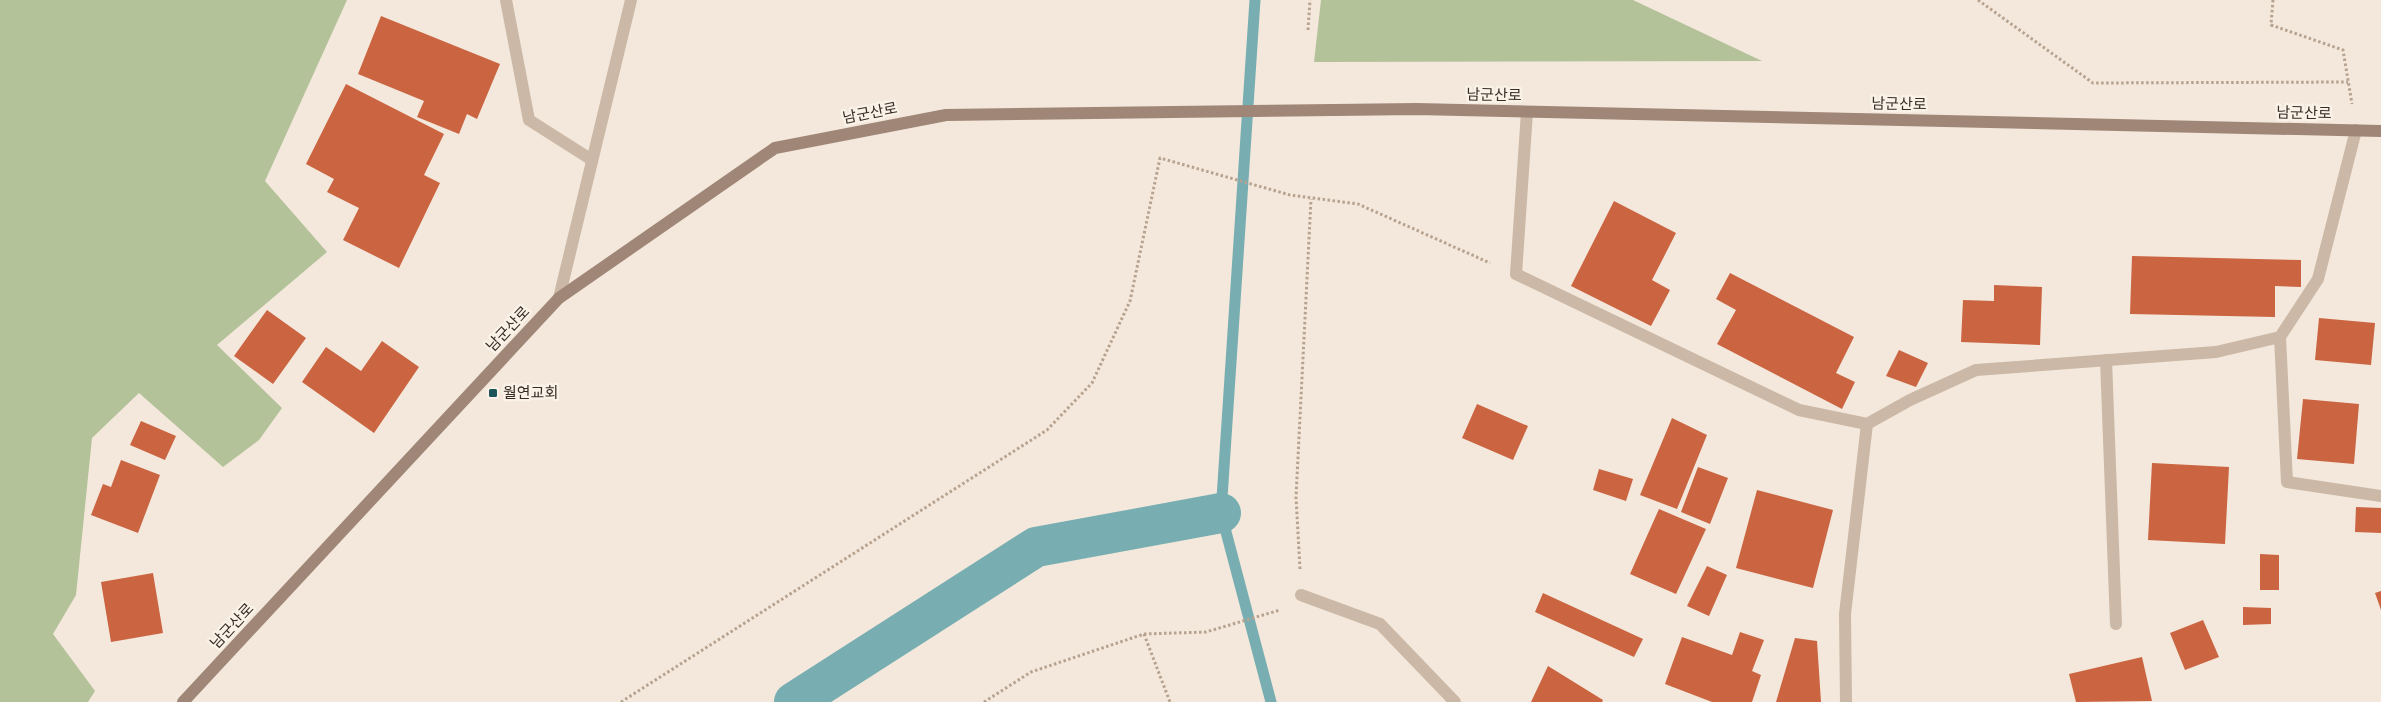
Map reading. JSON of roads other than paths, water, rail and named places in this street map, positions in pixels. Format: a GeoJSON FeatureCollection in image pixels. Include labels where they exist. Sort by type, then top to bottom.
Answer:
{"type":"FeatureCollection","features":[{"type":"Feature","properties":{"kind":"main road","name":"남군산로"},"geometry":{"type":"LineString","coordinates":[[183,702],[559,298],[775,148],[946,115],[1417,109],[2381,131]]}},
{"type":"Feature","properties":{"kind":"street"},"geometry":{"type":"LineString","coordinates":[[506,0],[529,120],[592,160]]}},
{"type":"Feature","properties":{"kind":"street"},"geometry":{"type":"LineString","coordinates":[[559,298],[631,0]]}},
{"type":"Feature","properties":{"kind":"street"},"geometry":{"type":"LineString","coordinates":[[1527,112],[1516,274],[1799,410],[1867,424],[1976,370],[2216,352],[2280,338]]}},
{"type":"Feature","properties":{"kind":"street"},"geometry":{"type":"LineString","coordinates":[[2356,130],[2318,279],[2280,338],[2287,482],[2381,496]]}},
{"type":"Feature","properties":{"kind":"street"},"geometry":{"type":"LineString","coordinates":[[2106,360],[2116,624]]}},
{"type":"Feature","properties":{"kind":"street"},"geometry":{"type":"LineString","coordinates":[[1846,702],[1845,614],[1867,424]]}},
{"type":"Feature","properties":{"kind":"street"},"geometry":{"type":"LineString","coordinates":[[1301,595],[1380,624],[1455,702]]}},
{"type":"Feature","properties":{"kind":"waterway"},"geometry":{"type":"LineString","coordinates":[[1255,0],[1221,513],[1271,702]]}},
{"type":"Feature","properties":{"kind":"waterway"},"geometry":{"type":"LineString","coordinates":[[794,702],[1036,547],[1221,513]]}},
{"type":"Feature","properties":{"kind":"place","name":"월연교회"},"geometry":{"type":"Point","coordinates":[493,393]}}]}
